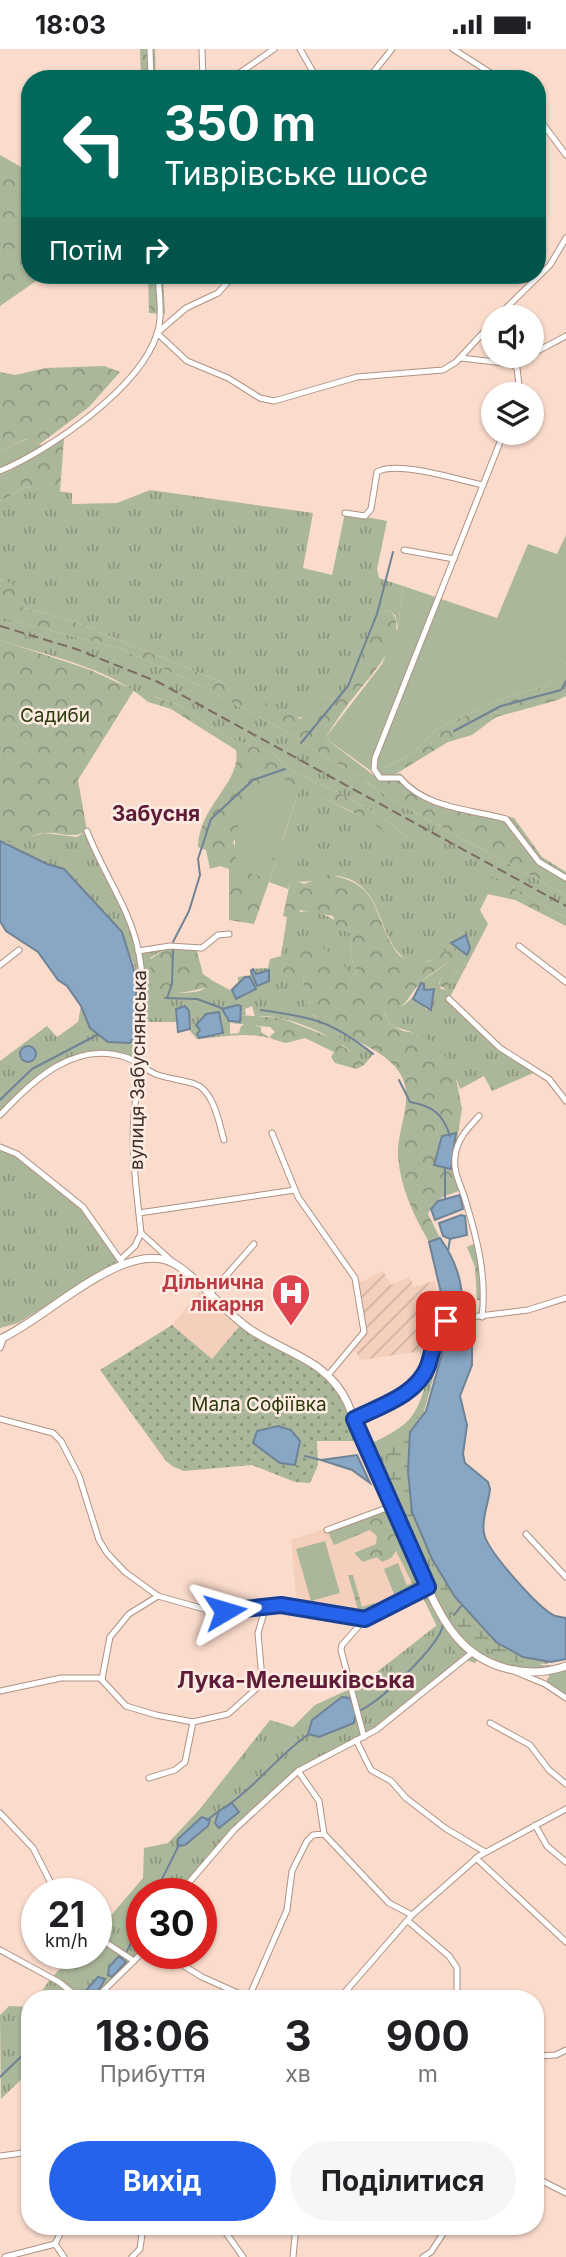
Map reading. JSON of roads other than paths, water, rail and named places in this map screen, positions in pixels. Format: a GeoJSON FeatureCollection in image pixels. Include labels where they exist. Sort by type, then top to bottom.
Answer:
{"type":"FeatureCollection","features":[{"type":"Feature","properties":{"kind":"main road"},"geometry":{"type":"LineString","coordinates":[[2,1338],[122,1262],[151,1258],[174,1263],[252,1331],[314,1363],[329,1374],[343,1394],[428,1587],[452,1631],[473,1652],[515,1671],[551,1671],[566,1666]]}},
{"type":"Feature","properties":{"kind":"street"},"geometry":{"type":"LineString","coordinates":[[150,49],[151,70]]}},
{"type":"Feature","properties":{"kind":"street"},"geometry":{"type":"LineString","coordinates":[[202,49],[203,70]]}},
{"type":"Feature","properties":{"kind":"street"},"geometry":{"type":"LineString","coordinates":[[244,70],[274,49]]}},
{"type":"Feature","properties":{"kind":"street"},"geometry":{"type":"LineString","coordinates":[[300,49],[312,70]]}},
{"type":"Feature","properties":{"kind":"street"},"geometry":{"type":"LineString","coordinates":[[375,70],[392,49]]}},
{"type":"Feature","properties":{"kind":"street"},"geometry":{"type":"LineString","coordinates":[[453,49],[486,70]]}},
{"type":"Feature","properties":{"kind":"street"},"geometry":{"type":"LineString","coordinates":[[546,128],[566,155]]}},
{"type":"Feature","properties":{"kind":"street"},"geometry":{"type":"LineString","coordinates":[[546,269],[566,238]]}},
{"type":"Feature","properties":{"kind":"street"},"geometry":{"type":"LineString","coordinates":[[0,471],[41,448],[89,415],[131,375],[149,352],[157,333],[158,284]]}},
{"type":"Feature","properties":{"kind":"street"},"geometry":{"type":"LineString","coordinates":[[157,333],[181,311],[226,284]]}},
{"type":"Feature","properties":{"kind":"street"},"geometry":{"type":"LineString","coordinates":[[509,305],[531,284]]}},
{"type":"Feature","properties":{"kind":"street"},"geometry":{"type":"LineString","coordinates":[[157,333],[181,358],[269,401],[357,377],[443,370],[461,358],[481,336]]}},
{"type":"Feature","properties":{"kind":"street"},"geometry":{"type":"LineString","coordinates":[[544,347],[566,336]]}},
{"type":"Feature","properties":{"kind":"street"},"geometry":{"type":"LineString","coordinates":[[461,358],[481,360]]}},
{"type":"Feature","properties":{"kind":"street"},"geometry":{"type":"LineString","coordinates":[[499,445],[374,758],[375,772],[380,778],[400,778],[422,797],[474,814],[506,819],[539,862],[566,879]]}},
{"type":"Feature","properties":{"kind":"street"},"geometry":{"type":"LineString","coordinates":[[345,513],[365,516],[371,509],[375,479],[383,468],[403,468],[483,485]]}},
{"type":"Feature","properties":{"kind":"street"},"geometry":{"type":"LineString","coordinates":[[404,551],[454,559]]}},
{"type":"Feature","properties":{"kind":"street","name":"вулиця Забуснянська"},"geometry":{"type":"LineString","coordinates":[[87,831],[100,868],[121,900],[138,951],[142,978],[141,1066],[133,1130],[141,1233]]}},
{"type":"Feature","properties":{"kind":"street"},"geometry":{"type":"LineString","coordinates":[[138,951],[170,946],[202,948],[218,935],[229,934]]}},
{"type":"Feature","properties":{"kind":"street"},"geometry":{"type":"LineString","coordinates":[[519,946],[566,982]]}},
{"type":"Feature","properties":{"kind":"street"},"geometry":{"type":"LineString","coordinates":[[0,965],[19,950]]}},
{"type":"Feature","properties":{"kind":"street"},"geometry":{"type":"LineString","coordinates":[[449,999],[500,1048],[549,1079],[566,1101]]}},
{"type":"Feature","properties":{"kind":"street"},"geometry":{"type":"LineString","coordinates":[[0,1115],[41,1074],[70,1060],[109,1054],[129,1058],[141,1066],[203,1089],[224,1140]]}},
{"type":"Feature","properties":{"kind":"street"},"geometry":{"type":"LineString","coordinates":[[479,1116],[461,1135],[455,1158],[457,1177],[482,1265],[485,1290],[482,1317]]}},
{"type":"Feature","properties":{"kind":"street"},"geometry":{"type":"LineString","coordinates":[[272,1133],[295,1190],[355,1278],[364,1318],[362,1336],[329,1374]]}},
{"type":"Feature","properties":{"kind":"street"},"geometry":{"type":"LineString","coordinates":[[0,1147],[17,1154],[79,1203],[122,1262],[135,1246],[141,1233],[174,1263]]}},
{"type":"Feature","properties":{"kind":"street"},"geometry":{"type":"LineString","coordinates":[[139,1213],[295,1190]]}},
{"type":"Feature","properties":{"kind":"street"},"geometry":{"type":"LineString","coordinates":[[209,1295],[254,1244]]}},
{"type":"Feature","properties":{"kind":"street"},"geometry":{"type":"LineString","coordinates":[[354,1419],[411,1389],[427,1368],[446,1321],[528,1310],[566,1298]]}},
{"type":"Feature","properties":{"kind":"street"},"geometry":{"type":"LineString","coordinates":[[0,1348],[2,1338]]}},
{"type":"Feature","properties":{"kind":"street"},"geometry":{"type":"LineString","coordinates":[[0,1419],[53,1433],[61,1441],[68,1451],[99,1540],[107,1553],[125,1572],[158,1596],[214,1610],[287,1606],[365,1619]]}},
{"type":"Feature","properties":{"kind":"street"},"geometry":{"type":"LineString","coordinates":[[327,1530],[392,1506]]}},
{"type":"Feature","properties":{"kind":"street"},"geometry":{"type":"LineString","coordinates":[[527,1534],[566,1577]]}},
{"type":"Feature","properties":{"kind":"street"},"geometry":{"type":"LineString","coordinates":[[365,1737],[341,1647],[365,1619],[428,1587]]}},
{"type":"Feature","properties":{"kind":"street"},"geometry":{"type":"LineString","coordinates":[[102,1679],[110,1637],[128,1614],[158,1596]]}},
{"type":"Feature","properties":{"kind":"street"},"geometry":{"type":"LineString","coordinates":[[0,1691],[61,1678],[102,1679],[125,1706],[193,1722],[228,1714],[260,1685],[263,1670],[259,1627],[266,1606]]}},
{"type":"Feature","properties":{"kind":"street"},"geometry":{"type":"LineString","coordinates":[[193,1878],[229,1835],[298,1771],[356,1739],[365,1737],[404,1709],[473,1652]]}},
{"type":"Feature","properties":{"kind":"street"},"geometry":{"type":"LineString","coordinates":[[515,1671],[545,1684],[566,1698]]}},
{"type":"Feature","properties":{"kind":"street"},"geometry":{"type":"LineString","coordinates":[[545,1684],[551,1671]]}},
{"type":"Feature","properties":{"kind":"street"},"geometry":{"type":"LineString","coordinates":[[149,1777],[175,1770],[185,1762],[193,1722]]}},
{"type":"Feature","properties":{"kind":"street"},"geometry":{"type":"LineString","coordinates":[[490,1723],[530,1745],[549,1770],[566,1784]]}},
{"type":"Feature","properties":{"kind":"street"},"geometry":{"type":"LineString","coordinates":[[356,1739],[371,1770],[391,1781],[406,1798],[445,1828],[485,1852]]}},
{"type":"Feature","properties":{"kind":"street"},"geometry":{"type":"LineString","coordinates":[[298,1771],[319,1801],[324,1834],[389,1903],[412,1915]]}},
{"type":"Feature","properties":{"kind":"street"},"geometry":{"type":"LineString","coordinates":[[347,1990],[412,1915],[476,1858],[566,1809]]}},
{"type":"Feature","properties":{"kind":"street"},"geometry":{"type":"LineString","coordinates":[[0,1814],[33,1848],[48,1878]]}},
{"type":"Feature","properties":{"kind":"street"},"geometry":{"type":"LineString","coordinates":[[536,1825],[544,1841],[566,1862]]}},
{"type":"Feature","properties":{"kind":"street"},"geometry":{"type":"LineString","coordinates":[[253,1990],[287,1910],[292,1871],[307,1841],[313,1835],[324,1834]]}},
{"type":"Feature","properties":{"kind":"street"},"geometry":{"type":"LineString","coordinates":[[476,1858],[566,1942]]}},
{"type":"Feature","properties":{"kind":"street"},"geometry":{"type":"LineString","coordinates":[[408,1921],[449,1957],[457,1968],[457,1990]]}},
{"type":"Feature","properties":{"kind":"street"},"geometry":{"type":"LineString","coordinates":[[0,1950],[68,1990]]}},
{"type":"Feature","properties":{"kind":"street"},"geometry":{"type":"LineString","coordinates":[[104,1990],[126,1969]]}},
{"type":"Feature","properties":{"kind":"street"},"geometry":{"type":"LineString","coordinates":[[189,1969],[232,1990]]}},
{"type":"Feature","properties":{"kind":"street"},"geometry":{"type":"LineString","coordinates":[[544,2056],[556,2055],[566,2050]]}},
{"type":"Feature","properties":{"kind":"street"},"geometry":{"type":"LineString","coordinates":[[0,2156],[21,2153]]}},
{"type":"Feature","properties":{"kind":"street"},"geometry":{"type":"LineString","coordinates":[[544,2182],[566,2193]]}},
{"type":"Feature","properties":{"kind":"street"},"geometry":{"type":"LineString","coordinates":[[5,2257],[55,2244],[60,2235]]}},
{"type":"Feature","properties":{"kind":"street"},"geometry":{"type":"LineString","coordinates":[[132,2257],[140,2249],[142,2235]]}},
{"type":"Feature","properties":{"kind":"street"},"geometry":{"type":"LineString","coordinates":[[227,2235],[243,2257]]}},
{"type":"Feature","properties":{"kind":"street"},"geometry":{"type":"LineString","coordinates":[[293,2257],[295,2235]]}},
{"type":"Feature","properties":{"kind":"street"},"geometry":{"type":"LineString","coordinates":[[423,2257],[431,2252],[442,2235]]}},
{"type":"Feature","properties":{"kind":"street"},"geometry":{"type":"LineString","coordinates":[[55,2244],[64,2257]]}},
{"type":"Feature","properties":{"kind":"water"},"geometry":{"type":"Polygon","coordinates":[[[0,841],[47,864],[64,869],[122,932],[136,977],[136,1033],[130,1043],[108,1042],[90,1028],[81,1006],[38,952],[6,931],[0,921],[0,841]]]}},
{"type":"Feature","properties":{"kind":"water"},"geometry":{"type":"Polygon","coordinates":[[[466,935],[470,948],[467,955],[451,943],[466,935]]]}},
{"type":"Feature","properties":{"kind":"water"},"geometry":{"type":"Polygon","coordinates":[[[253,969],[256,974],[269,970],[269,981],[257,986],[251,971],[253,969]]]}},
{"type":"Feature","properties":{"kind":"water"},"geometry":{"type":"Polygon","coordinates":[[[245,977],[250,977],[256,989],[236,999],[232,990],[245,977]]]}},
{"type":"Feature","properties":{"kind":"water"},"geometry":{"type":"Polygon","coordinates":[[[421,983],[424,984],[424,990],[434,989],[431,1010],[413,999],[421,983]]]}},
{"type":"Feature","properties":{"kind":"water"},"geometry":{"type":"Polygon","coordinates":[[[185,1006],[189,1011],[190,1029],[178,1032],[176,1009],[185,1006]]]}},
{"type":"Feature","properties":{"kind":"water"},"geometry":{"type":"Polygon","coordinates":[[[241,1006],[240,1022],[229,1021],[222,1009],[241,1006]]]}},
{"type":"Feature","properties":{"kind":"water"},"geometry":{"type":"Polygon","coordinates":[[[219,1012],[223,1033],[199,1038],[197,1034],[200,1030],[196,1025],[206,1014],[219,1012]]]}},
{"type":"Feature","properties":{"kind":"water"},"geometry":{"type":"Polygon","coordinates":[[[28,1046],[36,1054],[28,1062],[20,1054],[28,1046]]]}},
{"type":"Feature","properties":{"kind":"water"},"geometry":{"type":"Polygon","coordinates":[[[456,1133],[451,1169],[434,1165],[442,1136],[456,1133]]]}},
{"type":"Feature","properties":{"kind":"water"},"geometry":{"type":"Polygon","coordinates":[[[460,1195],[463,1209],[435,1220],[431,1209],[438,1201],[460,1195]]]}},
{"type":"Feature","properties":{"kind":"water"},"geometry":{"type":"Polygon","coordinates":[[[465,1216],[467,1235],[450,1239],[443,1236],[439,1223],[465,1216]]]}},
{"type":"Feature","properties":{"kind":"water"},"geometry":{"type":"Polygon","coordinates":[[[440,1238],[455,1266],[462,1297],[470,1299],[470,1313],[446,1314],[429,1242],[440,1238]]]}},
{"type":"Feature","properties":{"kind":"water"},"geometry":{"type":"Polygon","coordinates":[[[461,1320],[472,1332],[472,1365],[460,1396],[467,1425],[463,1454],[465,1463],[488,1482],[490,1489],[484,1533],[493,1551],[523,1588],[552,1614],[566,1618],[566,1659],[551,1662],[523,1657],[496,1642],[455,1597],[432,1559],[412,1512],[408,1472],[410,1432],[426,1411],[450,1325],[461,1320]]]}},
{"type":"Feature","properties":{"kind":"water"},"geometry":{"type":"Polygon","coordinates":[[[278,1426],[291,1430],[300,1441],[295,1465],[280,1463],[253,1443],[257,1431],[278,1426]]]}},
{"type":"Feature","properties":{"kind":"water"},"geometry":{"type":"Polygon","coordinates":[[[357,1455],[370,1483],[352,1470],[321,1460],[357,1455]]]}},
{"type":"Feature","properties":{"kind":"water"},"geometry":{"type":"Polygon","coordinates":[[[342,1697],[350,1698],[356,1711],[354,1723],[319,1737],[308,1734],[312,1720],[342,1697]]]}},
{"type":"Feature","properties":{"kind":"water"},"geometry":{"type":"Polygon","coordinates":[[[232,1803],[239,1812],[219,1828],[215,1823],[219,1811],[232,1803]]]}},
{"type":"Feature","properties":{"kind":"water"},"geometry":{"type":"Polygon","coordinates":[[[202,1817],[210,1820],[208,1826],[185,1845],[178,1846],[178,1839],[202,1817]]]}},
{"type":"Feature","properties":{"kind":"water"},"geometry":{"type":"Polygon","coordinates":[[[119,1956],[126,1962],[112,1977],[108,1975],[112,1964],[119,1956]]]}},
{"type":"Feature","properties":{"kind":"water"},"geometry":{"type":"Polygon","coordinates":[[[98,1977],[105,1979],[98,1990],[87,1990],[98,1977]]]}},
{"type":"Feature","properties":{"kind":"waterway"},"geometry":{"type":"LineString","coordinates":[[301,743],[348,686],[377,614],[393,552]]}},
{"type":"Feature","properties":{"kind":"waterway"},"geometry":{"type":"LineString","coordinates":[[454,731],[501,706],[561,690],[566,681]]}},
{"type":"Feature","properties":{"kind":"waterway"},"geometry":{"type":"LineString","coordinates":[[173,942],[189,911],[200,875],[198,859],[211,819],[253,780],[285,769]]}},
{"type":"Feature","properties":{"kind":"waterway"},"geometry":{"type":"LineString","coordinates":[[167,998],[172,984],[173,950]]}},
{"type":"Feature","properties":{"kind":"waterway"},"geometry":{"type":"LineString","coordinates":[[165,998],[197,999],[224,1009]]}},
{"type":"Feature","properties":{"kind":"waterway"},"geometry":{"type":"LineString","coordinates":[[261,1010],[321,1022],[345,1034],[373,1054]]}},
{"type":"Feature","properties":{"kind":"waterway"},"geometry":{"type":"LineString","coordinates":[[0,1100],[32,1069],[97,1035]]}},
{"type":"Feature","properties":{"kind":"waterway"},"geometry":{"type":"LineString","coordinates":[[399,1080],[410,1102],[436,1112],[450,1136]]}},
{"type":"Feature","properties":{"kind":"waterway"},"geometry":{"type":"LineString","coordinates":[[445,1169],[445,1198]]}},
{"type":"Feature","properties":{"kind":"waterway"},"geometry":{"type":"LineString","coordinates":[[448,1251],[450,1239]]}},
{"type":"Feature","properties":{"kind":"waterway"},"geometry":{"type":"LineString","coordinates":[[305,1456],[321,1460]]}},
{"type":"Feature","properties":{"kind":"waterway"},"geometry":{"type":"LineString","coordinates":[[454,1615],[462,1605]]}},
{"type":"Feature","properties":{"kind":"waterway"},"geometry":{"type":"LineString","coordinates":[[361,1710],[408,1672],[431,1646],[443,1625]]}},
{"type":"Feature","properties":{"kind":"waterway"},"geometry":{"type":"LineString","coordinates":[[224,1808],[309,1734]]}},
{"type":"Feature","properties":{"kind":"waterway"},"geometry":{"type":"LineString","coordinates":[[207,1820],[219,1811]]}},
{"type":"Feature","properties":{"kind":"waterway"},"geometry":{"type":"LineString","coordinates":[[162,1878],[179,1845]]}},
{"type":"Feature","properties":{"kind":"waterway"},"geometry":{"type":"LineString","coordinates":[[0,2077],[21,2057]]}},
{"type":"Feature","properties":{"kind":"railway"},"geometry":{"type":"LineString","coordinates":[[0,626],[76,649],[158,682],[566,906]]}},
{"type":"Feature","properties":{"kind":"place","name":"Дільнична лікарня"},"geometry":{"type":"Point","coordinates":[291,1327]}},
{"type":"Feature","properties":{"kind":"district","name":"Забусня"},"geometry":{"type":"Point","coordinates":[156,813]}},
{"type":"Feature","properties":{"kind":"district","name":"Лука-Мелешківська"},"geometry":{"type":"Point","coordinates":[296,1680]}},
{"type":"Feature","properties":{"kind":"park label","name":"Садиби"},"geometry":{"type":"Point","coordinates":[55,715]}},
{"type":"Feature","properties":{"kind":"park label","name":"Мала Софіївка"},"geometry":{"type":"Point","coordinates":[259,1404]}}]}
